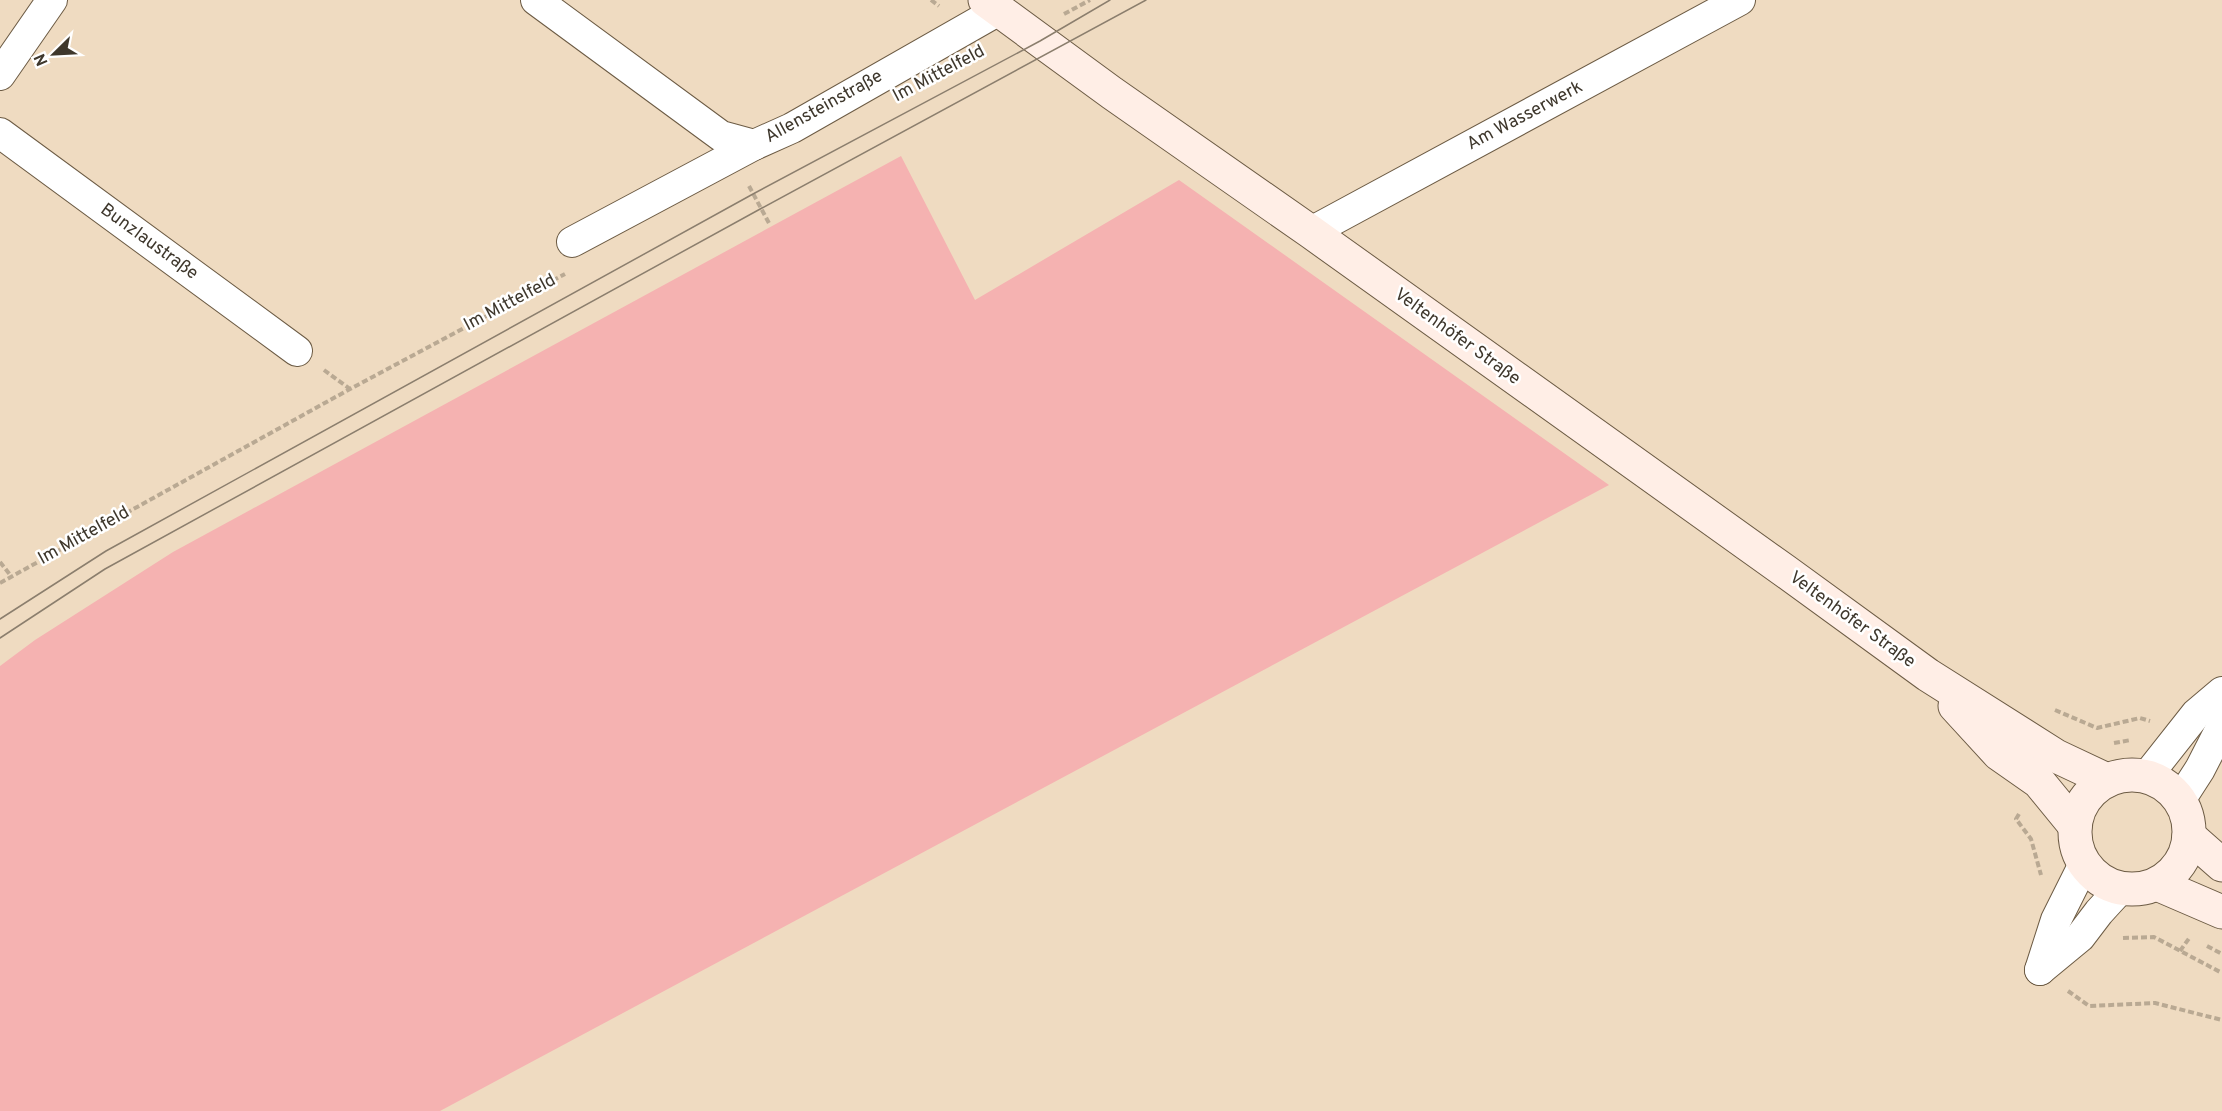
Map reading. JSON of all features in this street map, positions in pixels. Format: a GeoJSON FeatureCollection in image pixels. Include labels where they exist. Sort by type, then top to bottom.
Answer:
{"type":"FeatureCollection","features":[{"type":"Feature","properties":{"kind":"street"},"geometry":{"type":"LineString","coordinates":[[0,75],[52,0]]}},
{"type":"Feature","properties":{"kind":"street","name":"Allensteinstraße"},"geometry":{"type":"LineString","coordinates":[[536,0],[721,136],[754,145],[792,128],[992,5]]}},
{"type":"Feature","properties":{"kind":"street","name":"Am Wasserwerk"},"geometry":{"type":"LineString","coordinates":[[1311,232],[1740,0]]}},
{"type":"Feature","properties":{"kind":"street","name":"Veltenhöfer Straße"},"geometry":{"type":"LineString","coordinates":[[992,5],[1928,675],[2056,756],[2108,780]]}},
{"type":"Feature","properties":{"kind":"street","name":"Bunzlaustraße"},"geometry":{"type":"LineString","coordinates":[[0,133],[297,351]]}},
{"type":"Feature","properties":{"kind":"street"},"geometry":{"type":"LineString","coordinates":[[572,242],[754,145]]}},
{"type":"Feature","properties":{"kind":"street","name":"Veltenhöfer Straße"},"geometry":{"type":"LineString","coordinates":[[1928,675],[1999,754],[2039,782],[2075,826],[2076,846],[2084,864]]}},
{"type":"Feature","properties":{"kind":"street"},"geometry":{"type":"LineString","coordinates":[[2146,776],[2196,714],[2222,692]]}},
{"type":"Feature","properties":{"kind":"street"},"geometry":{"type":"LineString","coordinates":[[2181,800],[2222,726]]}},
{"type":"Feature","properties":{"kind":"street"},"geometry":{"type":"LineString","coordinates":[[2040,970],[2056,920],[2084,864],[2100,880],[2121,888],[2139,889],[2157,884],[2173,872],[2184,855],[2189,836],[2187,816],[2181,800],[2164,785],[2146,776],[2126,775],[2108,780],[2091,791],[2080,807],[2075,826]]}},
{"type":"Feature","properties":{"kind":"street"},"geometry":{"type":"LineString","coordinates":[[2189,836],[2222,864]]}},
{"type":"Feature","properties":{"kind":"street"},"geometry":{"type":"LineString","coordinates":[[2157,884],[2222,912]]}},
{"type":"Feature","properties":{"kind":"street"},"geometry":{"type":"LineString","coordinates":[[2040,970],[2080,937],[2098,912],[2121,888]]}},
{"type":"Feature","properties":{"kind":"path"},"geometry":{"type":"LineString","coordinates":[[1060,16],[1090,0]]}},
{"type":"Feature","properties":{"kind":"path","name":"Im Mittelfeld"},"geometry":{"type":"LineString","coordinates":[[0,583],[340,394],[568,273]]}},
{"type":"Feature","properties":{"kind":"path"},"geometry":{"type":"LineString","coordinates":[[0,562],[11,576]]}},
{"type":"Feature","properties":{"kind":"path"},"geometry":{"type":"LineString","coordinates":[[2054,710],[2097,728],[2140,718],[2182,731]]}},
{"type":"Feature","properties":{"kind":"path"},"geometry":{"type":"LineString","coordinates":[[2040,970],[2089,1006],[2156,1003],[2222,1020]]}},
{"type":"Feature","properties":{"kind":"shaded area"},"geometry":{"type":"Polygon","coordinates":[[[901,156],[975,300],[1179,180],[1609,485],[440,1111],[0,1111],[0,666],[35,640],[173,552],[901,156]]]}},
{"type":"Feature","properties":{"kind":"tram line"},"geometry":{"type":"LineString","coordinates":[[0,619],[106,551],[753,194],[1040,41],[1110,0]]}},
{"type":"Feature","properties":{"kind":"tram line"},"geometry":{"type":"LineString","coordinates":[[0,638],[105,569],[1146,0]]}}]}
